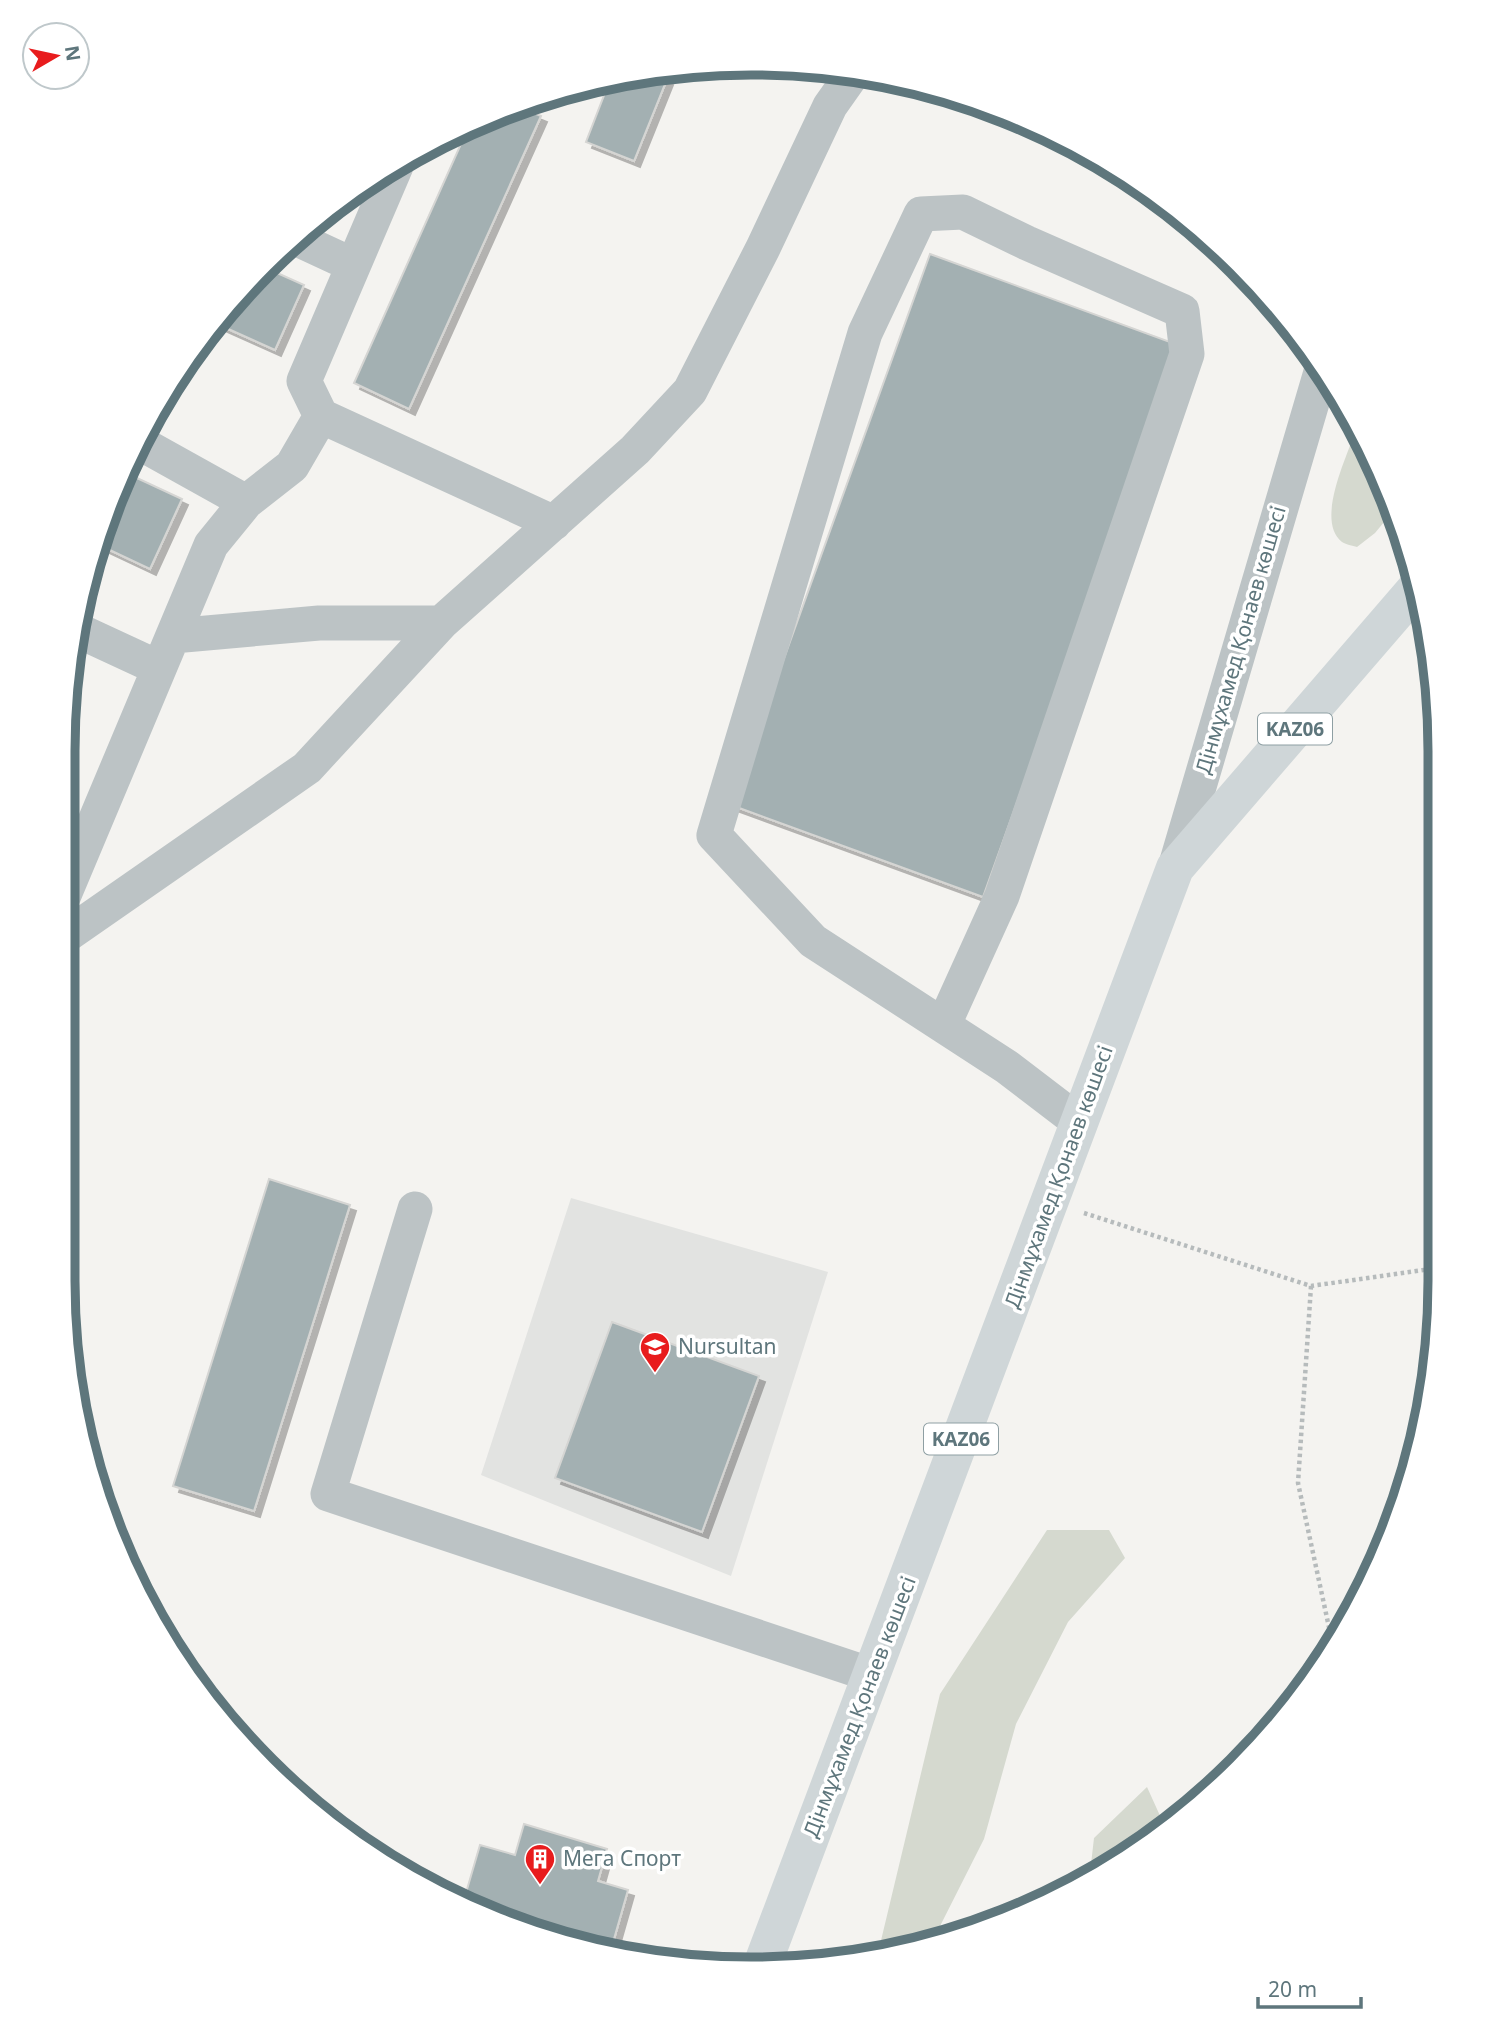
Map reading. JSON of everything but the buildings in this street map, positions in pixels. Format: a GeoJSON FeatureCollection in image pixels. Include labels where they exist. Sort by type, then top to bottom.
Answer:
{"type":"FeatureCollection","features":[{"type":"Feature","properties":{"kind":"highway","name":"KАZ06"},"geometry":{"type":"LineString","coordinates":[[1175,868],[1410,596]]}},
{"type":"Feature","properties":{"kind":"highway","name":"Дінмұхамед Қонаев көшесі"},"geometry":{"type":"LineString","coordinates":[[765,1956],[1175,868]]}},
{"type":"Feature","properties":{"kind":"street"},"geometry":{"type":"LineString","coordinates":[[75,929],[307,768],[441,623],[635,450],[690,391],[763,248],[830,106],[847,82]]}},
{"type":"Feature","properties":{"kind":"street"},"geometry":{"type":"LineString","coordinates":[[390,180],[304,381],[321,416],[554,523]]}},
{"type":"Feature","properties":{"kind":"street"},"geometry":{"type":"LineString","coordinates":[[944,1024],[1002,895],[1187,354],[1182,311],[963,212],[920,214],[864,333],[715,835],[813,941],[944,1024],[1007,1067],[1079,1122]]}},
{"type":"Feature","properties":{"kind":"street"},"geometry":{"type":"LineString","coordinates":[[306,243],[354,265]]}},
{"type":"Feature","properties":{"kind":"street","name":"Дінмұхамед Қонаев көшесі"},"geometry":{"type":"LineString","coordinates":[[1175,868],[1318,382]]}},
{"type":"Feature","properties":{"kind":"street"},"geometry":{"type":"LineString","coordinates":[[75,869],[211,545],[246,502],[292,466],[321,416]]}},
{"type":"Feature","properties":{"kind":"street"},"geometry":{"type":"LineString","coordinates":[[147,448],[246,502]]}},
{"type":"Feature","properties":{"kind":"street"},"geometry":{"type":"LineString","coordinates":[[173,636],[318,624],[441,623]]}},
{"type":"Feature","properties":{"kind":"street"},"geometry":{"type":"LineString","coordinates":[[86,634],[159,668]]}},
{"type":"Feature","properties":{"kind":"street"},"geometry":{"type":"LineString","coordinates":[[415,1209],[328,1494],[872,1675]]}},
{"type":"Feature","properties":{"kind":"path"},"geometry":{"type":"LineString","coordinates":[[1050,1202],[1311,1286],[1428,1269]]}},
{"type":"Feature","properties":{"kind":"path"},"geometry":{"type":"LineString","coordinates":[[1311,1286],[1298,1483],[1330,1631]]}},
{"type":"Feature","properties":{"kind":"shaded area"},"geometry":{"type":"Polygon","coordinates":[[[1352,441],[1386,519],[1375,533],[1357,547],[1342,542],[1334,532],[1332,505],[1352,441]]]}},
{"type":"Feature","properties":{"kind":"shaded area","name":"Nursultan"},"geometry":{"type":"Polygon","coordinates":[[[571,1198],[828,1272],[731,1576],[481,1475],[571,1198]]]}},
{"type":"Feature","properties":{"kind":"shaded area"},"geometry":{"type":"Polygon","coordinates":[[[1047,1530],[1109,1530],[1125,1558],[1068,1622],[1016,1724],[984,1839],[938,1931],[880,1944],[940,1694],[1047,1530]]]}},
{"type":"Feature","properties":{"kind":"shaded area"},"geometry":{"type":"Polygon","coordinates":[[[1147,1787],[1161,1818],[1091,1865],[1094,1838],[1147,1787]]]}},
{"type":"Feature","properties":{"kind":"place","name":"Nursultan"},"geometry":{"type":"Point","coordinates":[655,1374]}},
{"type":"Feature","properties":{"kind":"place","name":"Мега Спорт"},"geometry":{"type":"Point","coordinates":[540,1886]}}]}
